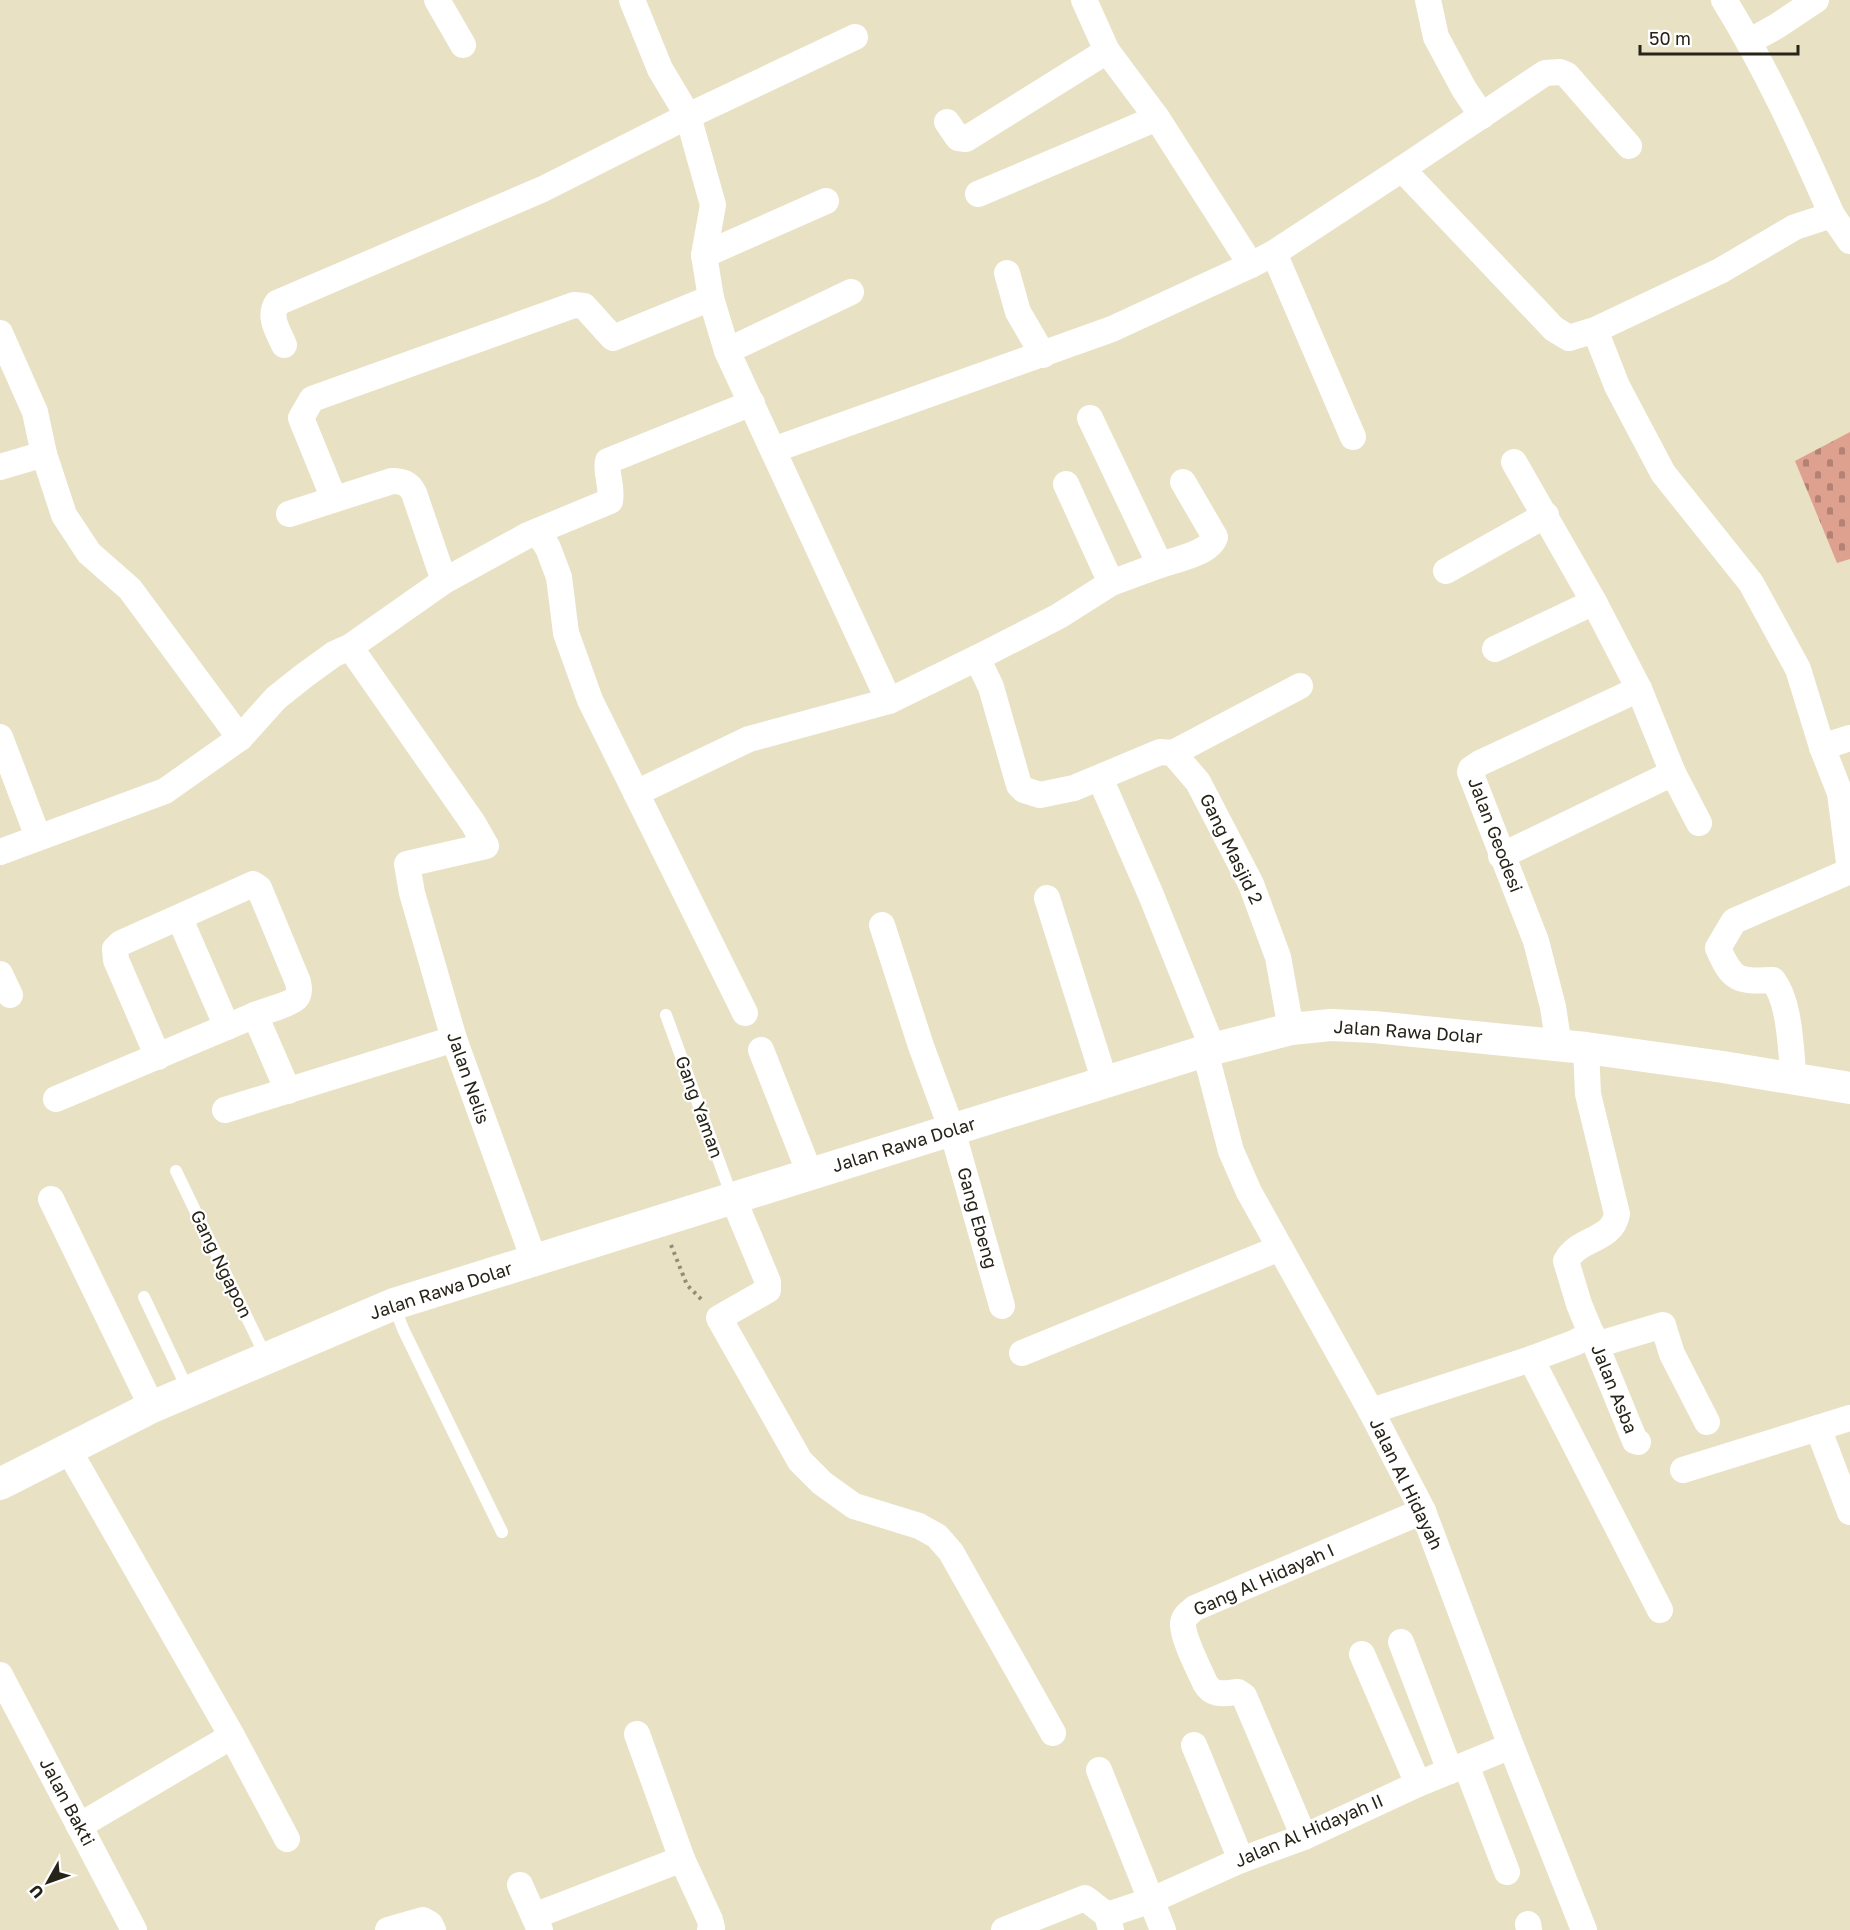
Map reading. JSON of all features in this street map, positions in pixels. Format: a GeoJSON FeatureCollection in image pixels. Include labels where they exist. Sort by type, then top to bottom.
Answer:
{"type":"FeatureCollection","features":[{"type":"Feature","properties":{"kind":"street"},"geometry":{"type":"LineString","coordinates":[[437,0],[463,45]]}},
{"type":"Feature","properties":{"kind":"street"},"geometry":{"type":"LineString","coordinates":[[632,0],[660,69],[688,116],[713,205],[704,255],[711,298],[727,351],[889,702]]}},
{"type":"Feature","properties":{"kind":"street"},"geometry":{"type":"LineString","coordinates":[[1084,0],[1107,51],[1157,118],[1251,265]]}},
{"type":"Feature","properties":{"kind":"street"},"geometry":{"type":"LineString","coordinates":[[1428,0],[1436,36],[1464,89],[1482,116]]}},
{"type":"Feature","properties":{"kind":"street"},"geometry":{"type":"LineString","coordinates":[[1724,0],[1750,42],[1808,158],[1833,215],[1850,241]]}},
{"type":"Feature","properties":{"kind":"street"},"geometry":{"type":"LineString","coordinates":[[1750,42],[1816,0]]}},
{"type":"Feature","properties":{"kind":"street"},"geometry":{"type":"LineString","coordinates":[[284,345],[272,311],[277,303],[543,189],[688,116],[855,37]]}},
{"type":"Feature","properties":{"kind":"street"},"geometry":{"type":"LineString","coordinates":[[947,122],[958,138],[966,139],[1107,51]]}},
{"type":"Feature","properties":{"kind":"street"},"geometry":{"type":"LineString","coordinates":[[773,450],[1112,330],[1251,265],[1274,253],[1545,73],[1560,72],[1567,75],[1629,146]]}},
{"type":"Feature","properties":{"kind":"street"},"geometry":{"type":"LineString","coordinates":[[978,194],[1157,118]]}},
{"type":"Feature","properties":{"kind":"street"},"geometry":{"type":"LineString","coordinates":[[1402,169],[1554,329],[1569,338],[1595,330],[1720,271],[1795,227],[1833,215]]}},
{"type":"Feature","properties":{"kind":"street"},"geometry":{"type":"LineString","coordinates":[[704,255],[826,201]]}},
{"type":"Feature","properties":{"kind":"street"},"geometry":{"type":"LineString","coordinates":[[1274,253],[1353,437]]}},
{"type":"Feature","properties":{"kind":"street"},"geometry":{"type":"LineString","coordinates":[[1007,273],[1018,312],[1043,355]]}},
{"type":"Feature","properties":{"kind":"street"},"geometry":{"type":"LineString","coordinates":[[727,351],[850,292]]}},
{"type":"Feature","properties":{"kind":"street"},"geometry":{"type":"LineString","coordinates":[[334,499],[301,418],[312,399],[574,305],[584,306],[613,338],[711,298]]}},
{"type":"Feature","properties":{"kind":"street"},"geometry":{"type":"LineString","coordinates":[[1595,330],[1617,386],[1663,473],[1751,583],[1798,669],[1839,793],[1850,871],[1734,921],[1718,948],[1725,964],[1736,977],[1746,981],[1773,980],[1780,989],[1785,1008],[1794,1078]]}},
{"type":"Feature","properties":{"kind":"street"},"geometry":{"type":"LineString","coordinates":[[0,333],[7,371],[35,412],[44,454],[64,515],[89,552],[130,589],[240,738]]}},
{"type":"Feature","properties":{"kind":"street"},"geometry":{"type":"LineString","coordinates":[[0,852],[165,792],[240,738],[276,698],[327,659],[350,646],[444,581],[534,533],[610,501],[612,489],[606,468],[608,461],[752,403]]}},
{"type":"Feature","properties":{"kind":"street"},"geometry":{"type":"LineString","coordinates":[[1090,418],[1160,565]]}},
{"type":"Feature","properties":{"kind":"street"},"geometry":{"type":"LineString","coordinates":[[0,467],[44,454]]}},
{"type":"Feature","properties":{"kind":"street"},"geometry":{"type":"LineString","coordinates":[[1514,462],[1594,602],[1639,689],[1673,773],[1699,823]]}},
{"type":"Feature","properties":{"kind":"street"},"geometry":{"type":"LineString","coordinates":[[289,514],[392,481],[406,483],[414,493],[444,581]]}},
{"type":"Feature","properties":{"kind":"street"},"geometry":{"type":"LineString","coordinates":[[636,794],[749,739],[889,702],[1059,616],[1111,583],[1206,549],[1215,537],[1183,482]]}},
{"type":"Feature","properties":{"kind":"street"},"geometry":{"type":"LineString","coordinates":[[1066,484],[1111,583]]}},
{"type":"Feature","properties":{"kind":"street"},"geometry":{"type":"LineString","coordinates":[[1446,571],[1545,515]]}},
{"type":"Feature","properties":{"kind":"street"},"geometry":{"type":"LineString","coordinates":[[534,533],[543,540],[548,548],[559,577],[567,633],[590,700],[744,1014]]}},
{"type":"Feature","properties":{"kind":"street"},"geometry":{"type":"LineString","coordinates":[[1495,649],[1594,602]]}},
{"type":"Feature","properties":{"kind":"street","name":"Jalan Nelis"},"geometry":{"type":"LineString","coordinates":[[350,646],[473,823],[486,846],[407,864],[412,893],[454,1039],[534,1260]]}},
{"type":"Feature","properties":{"kind":"street"},"geometry":{"type":"LineString","coordinates":[[976,658],[991,687],[1019,785],[1024,790],[1040,795],[1074,788],[1160,752],[1173,753],[1300,686]]}},
{"type":"Feature","properties":{"kind":"street","name":"Jalan Geodesi"},"geometry":{"type":"LineString","coordinates":[[1594,1340],[1579,1304],[1566,1261],[1572,1251],[1609,1232],[1616,1224],[1617,1214],[1588,1094],[1573,1047],[1553,1007],[1536,941],[1470,772],[1480,763],[1639,689]]}},
{"type":"Feature","properties":{"kind":"street"},"geometry":{"type":"LineString","coordinates":[[0,736],[38,837]]}},
{"type":"Feature","properties":{"kind":"street"},"geometry":{"type":"LineString","coordinates":[[1822,747],[1850,738]]}},
{"type":"Feature","properties":{"kind":"street","name":"Gang Masjid 2"},"geometry":{"type":"LineString","coordinates":[[1173,753],[1198,782],[1251,884],[1278,957],[1291,1029]]}},
{"type":"Feature","properties":{"kind":"street"},"geometry":{"type":"LineString","coordinates":[[1502,856],[1673,773]]}},
{"type":"Feature","properties":{"kind":"street","name":"Jalan Al Hidayah"},"geometry":{"type":"LineString","coordinates":[[1100,778],[1151,895],[1209,1050],[1231,1151],[1249,1192],[1371,1411],[1423,1511],[1511,1746],[1584,1930]]}},
{"type":"Feature","properties":{"kind":"street"},"geometry":{"type":"LineString","coordinates":[[56,1099],[158,1057],[255,1015],[291,1001],[297,997],[298,982],[259,888],[253,884],[121,944],[116,949],[115,953],[158,1057]]}},
{"type":"Feature","properties":{"kind":"street"},"geometry":{"type":"LineString","coordinates":[[1047,898],[1105,1082]]}},
{"type":"Feature","properties":{"kind":"street"},"geometry":{"type":"LineString","coordinates":[[180,919],[227,1027]]}},
{"type":"Feature","properties":{"kind":"street","name":"Gang Ebeng"},"geometry":{"type":"LineString","coordinates":[[882,925],[921,1046],[952,1130],[1002,1306]]}},
{"type":"Feature","properties":{"kind":"street"},"geometry":{"type":"LineString","coordinates":[[255,1015],[288,1091]]}},
{"type":"Feature","properties":{"kind":"street","name":"Jalan Rawa Dolar"},"geometry":{"type":"LineString","coordinates":[[0,1484],[152,1407],[393,1304],[1209,1050],[1291,1029],[1331,1025],[1374,1027],[1573,1047],[1794,1078],[1848,1093]]}},
{"type":"Feature","properties":{"kind":"street"},"geometry":{"type":"LineString","coordinates":[[225,1110],[454,1039]]}},
{"type":"Feature","properties":{"kind":"street"},"geometry":{"type":"LineString","coordinates":[[761,1050],[810,1174]]}},
{"type":"Feature","properties":{"kind":"street"},"geometry":{"type":"LineString","coordinates":[[733,1198],[768,1282],[768,1290],[719,1318],[800,1461],[822,1483],[854,1506],[919,1526],[937,1536],[951,1552],[1053,1733]]}},
{"type":"Feature","properties":{"kind":"street"},"geometry":{"type":"LineString","coordinates":[[51,1199],[152,1407]]}},
{"type":"Feature","properties":{"kind":"street"},"geometry":{"type":"LineString","coordinates":[[1022,1353],[1280,1248]]}},
{"type":"Feature","properties":{"kind":"street"},"geometry":{"type":"LineString","coordinates":[[1371,1411],[1574,1343],[1663,1325],[1672,1354],[1707,1422]]}},
{"type":"Feature","properties":{"kind":"street","name":"Jalan Asba"},"geometry":{"type":"LineString","coordinates":[[1594,1340],[1635,1441],[1638,1442]]}},
{"type":"Feature","properties":{"kind":"street"},"geometry":{"type":"LineString","coordinates":[[1531,1359],[1660,1610]]}},
{"type":"Feature","properties":{"kind":"street"},"geometry":{"type":"LineString","coordinates":[[1683,1470],[1850,1418]]}},
{"type":"Feature","properties":{"kind":"street"},"geometry":{"type":"LineString","coordinates":[[1818,1428],[1850,1512]]}},
{"type":"Feature","properties":{"kind":"street"},"geometry":{"type":"LineString","coordinates":[[68,1449],[287,1839]]}},
{"type":"Feature","properties":{"kind":"street","name":"Gang Al Hidayah I"},"geometry":{"type":"LineString","coordinates":[[1304,1837],[1247,1702],[1238,1692],[1218,1694],[1208,1688],[1183,1624],[1186,1616],[1195,1608],[1423,1511]]}},
{"type":"Feature","properties":{"kind":"street"},"geometry":{"type":"LineString","coordinates":[[1401,1642],[1507,1872]]}},
{"type":"Feature","properties":{"kind":"street"},"geometry":{"type":"LineString","coordinates":[[1362,1654],[1418,1784]]}},
{"type":"Feature","properties":{"kind":"street","name":"Jalan Bakti"},"geometry":{"type":"LineString","coordinates":[[0,1675],[134,1930]]}},
{"type":"Feature","properties":{"kind":"street"},"geometry":{"type":"LineString","coordinates":[[637,1734],[682,1859],[710,1920],[710,1930]]}},
{"type":"Feature","properties":{"kind":"street"},"geometry":{"type":"LineString","coordinates":[[79,1826],[231,1736]]}},
{"type":"Feature","properties":{"kind":"street"},"geometry":{"type":"LineString","coordinates":[[1194,1745],[1241,1860]]}},
{"type":"Feature","properties":{"kind":"street","name":"Jalan Al Hidayah II"},"geometry":{"type":"LineString","coordinates":[[1109,1922],[1241,1860],[1304,1837],[1418,1784],[1511,1746]]}},
{"type":"Feature","properties":{"kind":"street"},"geometry":{"type":"LineString","coordinates":[[1099,1770],[1163,1930]]}},
{"type":"Feature","properties":{"kind":"street"},"geometry":{"type":"LineString","coordinates":[[520,1885],[537,1923],[682,1859]]}},
{"type":"Feature","properties":{"kind":"street"},"geometry":{"type":"LineString","coordinates":[[1004,1930],[1085,1898],[1109,1922]]}},
{"type":"Feature","properties":{"kind":"street"},"geometry":{"type":"LineString","coordinates":[[388,1930],[423,1920],[430,1924],[433,1930]]}},
{"type":"Feature","properties":{"kind":"lane","name":"Gang Yaman"},"geometry":{"type":"LineString","coordinates":[[666,1015],[733,1198]]}},
{"type":"Feature","properties":{"kind":"lane","name":"Gang Ngapon"},"geometry":{"type":"LineString","coordinates":[[176,1171],[267,1358]]}},
{"type":"Feature","properties":{"kind":"lane"},"geometry":{"type":"LineString","coordinates":[[144,1297],[189,1391]]}},
{"type":"Feature","properties":{"kind":"lane"},"geometry":{"type":"LineString","coordinates":[[393,1304],[408,1340],[502,1532]]}},
{"type":"Feature","properties":{"kind":"path"},"geometry":{"type":"LineString","coordinates":[[667,1235],[687,1285],[719,1318]]}},
{"type":"Feature","properties":{"kind":"green space"},"geometry":{"type":"Polygon","coordinates":[[[1850,432],[1850,559],[1837,563],[1795,461],[1850,432]]]}}]}
